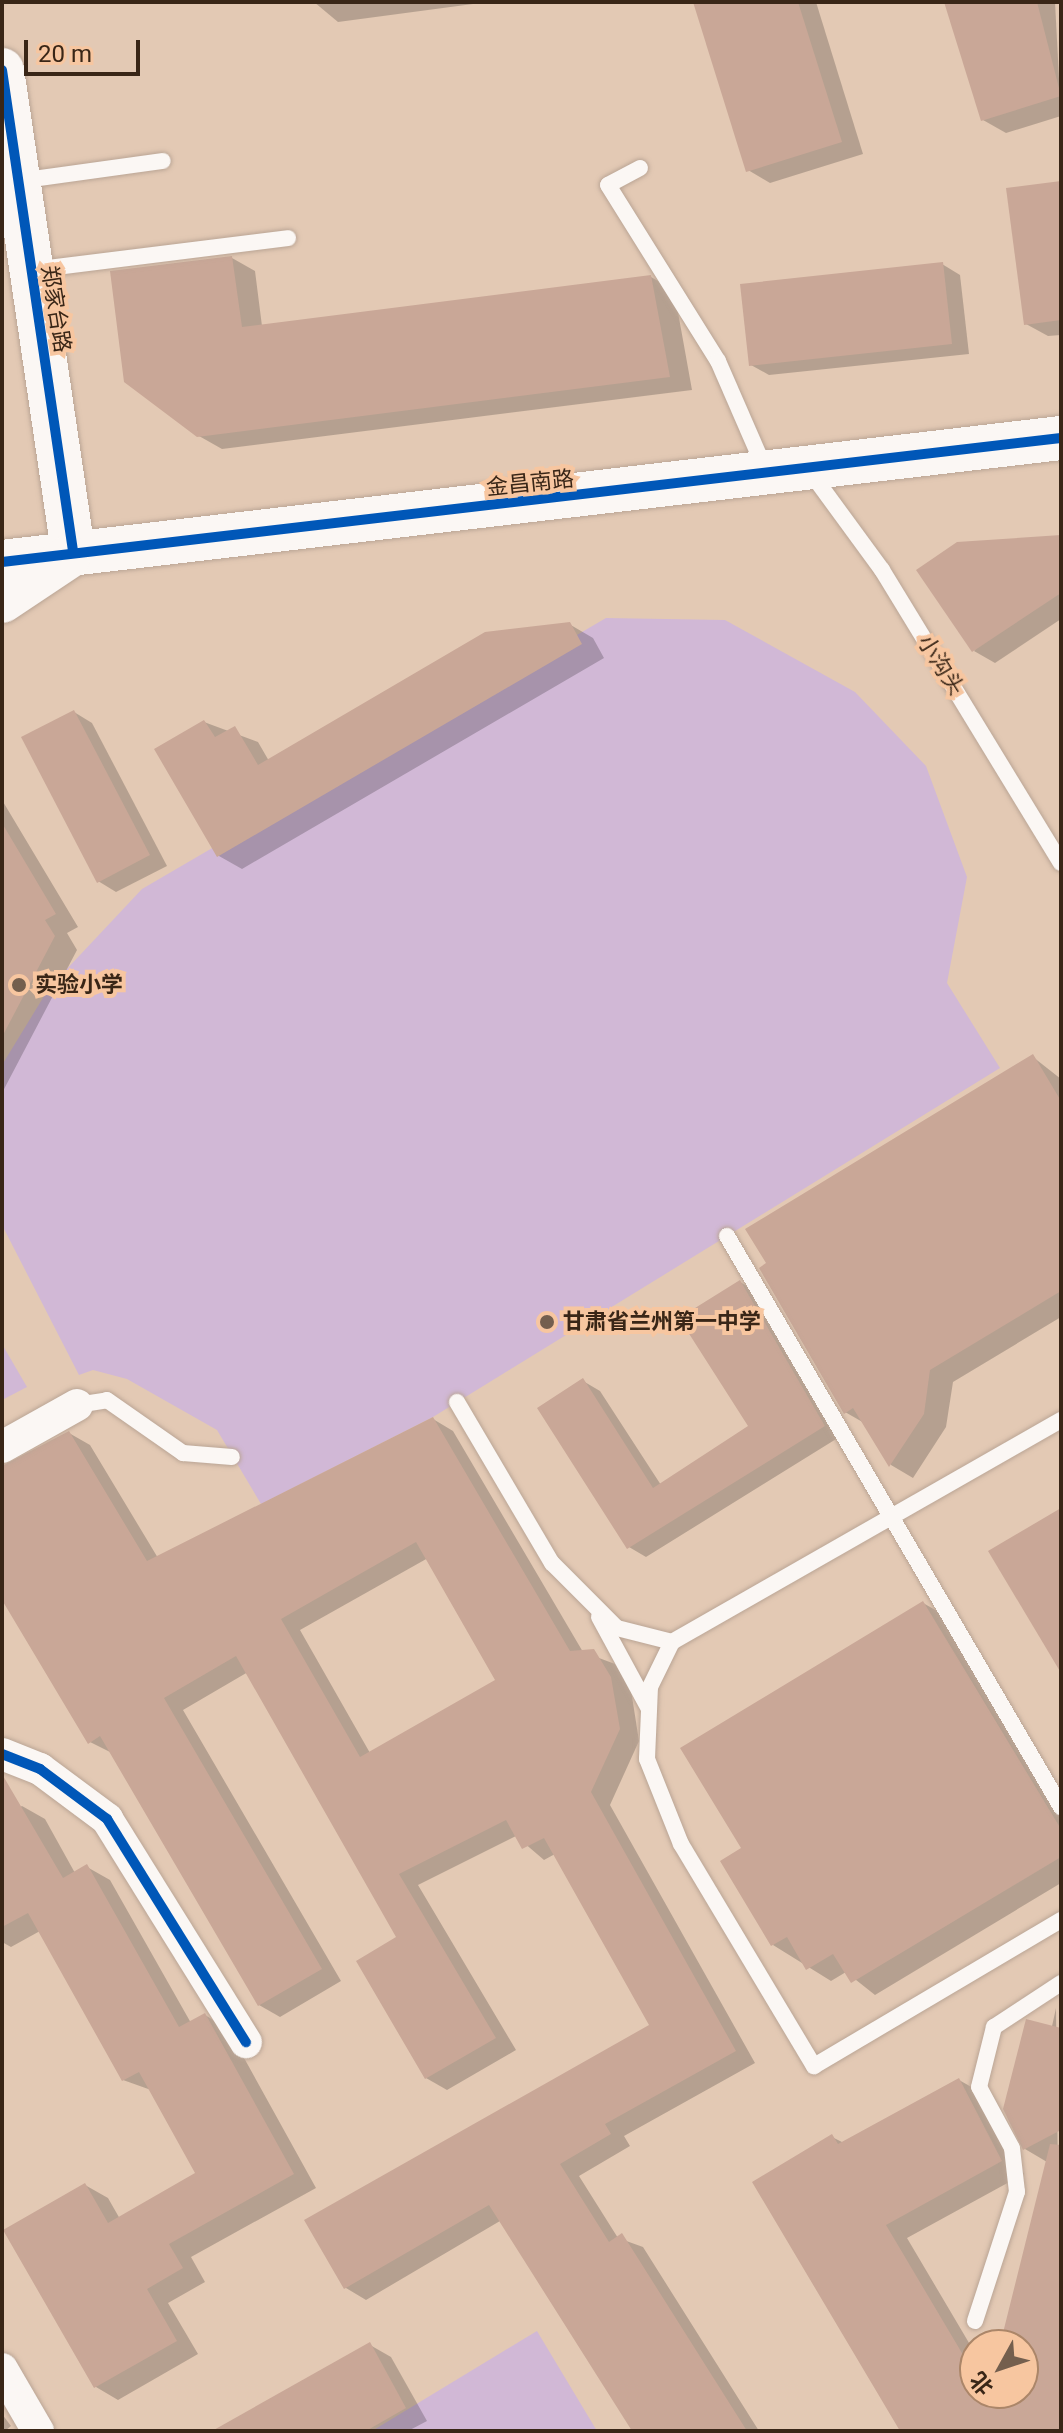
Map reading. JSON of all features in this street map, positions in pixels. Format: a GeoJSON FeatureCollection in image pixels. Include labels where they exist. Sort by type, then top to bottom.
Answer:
{"type":"FeatureCollection","features":[{"type":"Feature","properties":{"kind":"street","name":"郑家台路"},"geometry":{"type":"LineString","coordinates":[[2,70],[73,553]]}},
{"type":"Feature","properties":{"kind":"street","name":"金昌南路"},"geometry":{"type":"LineString","coordinates":[[2,562],[811,473],[1061,438]]}},
{"type":"Feature","properties":{"kind":"street","name":"金昌南路"},"geometry":{"type":"LineString","coordinates":[[2,601],[73,553]]}},
{"type":"Feature","properties":{"kind":"street"},"geometry":{"type":"LineString","coordinates":[[2,1447],[77,1405]]}},
{"type":"Feature","properties":{"kind":"street"},"geometry":{"type":"LineString","coordinates":[[2,1754],[40,1769],[107,1819],[246,2042]]}},
{"type":"Feature","properties":{"kind":"street"},"geometry":{"type":"LineString","coordinates":[[2,2369],[38,2431]]}},
{"type":"Feature","properties":{"kind":"lane"},"geometry":{"type":"LineString","coordinates":[[16,181],[163,161]]}},
{"type":"Feature","properties":{"kind":"lane"},"geometry":{"type":"LineString","coordinates":[[640,168],[608,185],[718,361],[768,478]]}},
{"type":"Feature","properties":{"kind":"lane"},"geometry":{"type":"LineString","coordinates":[[30,270],[288,238]]}},
{"type":"Feature","properties":{"kind":"lane","name":"小沟头"},"geometry":{"type":"LineString","coordinates":[[811,473],[882,570],[1061,863]]}},
{"type":"Feature","properties":{"kind":"lane"},"geometry":{"type":"LineString","coordinates":[[727,1236],[1061,1807]]}},
{"type":"Feature","properties":{"kind":"lane"},"geometry":{"type":"LineString","coordinates":[[77,1405],[107,1400],[183,1453],[232,1457]]}},
{"type":"Feature","properties":{"kind":"lane"},"geometry":{"type":"LineString","coordinates":[[457,1402],[552,1563],[617,1628],[672,1642]]}},
{"type":"Feature","properties":{"kind":"lane"},"geometry":{"type":"LineString","coordinates":[[1061,1420],[672,1642],[650,1687],[647,1759],[681,1844],[814,2066],[1061,1920]]}},
{"type":"Feature","properties":{"kind":"lane"},"geometry":{"type":"LineString","coordinates":[[590,1601],[650,1710]]}},
{"type":"Feature","properties":{"kind":"lane"},"geometry":{"type":"LineString","coordinates":[[975,2321],[1017,2192],[1012,2148],[979,2087],[994,2027],[1061,1983]]}},
{"type":"Feature","properties":{"kind":"shaded area"},"geometry":{"type":"Polygon","coordinates":[[[606,618],[725,620],[855,692],[926,766],[967,877],[947,983],[1000,1068],[433,1417],[261,1504],[217,1430],[127,1379],[93,1370],[79,1375],[2,1225],[2,1065],[49,988],[142,889],[606,618]]]}},
{"type":"Feature","properties":{"kind":"shaded area"},"geometry":{"type":"Polygon","coordinates":[[[2,1344],[27,1387],[2,1400],[2,1344]]]}},
{"type":"Feature","properties":{"kind":"shaded area"},"geometry":{"type":"Polygon","coordinates":[[[537,2331],[597,2431],[372,2431],[537,2331]]]}},
{"type":"Feature","properties":{"kind":"building"},"geometry":{"type":"Polygon","coordinates":[[[693,2],[798,2],[842,142],[746,172],[693,2]]]}},
{"type":"Feature","properties":{"kind":"building"},"geometry":{"type":"Polygon","coordinates":[[[944,2],[1037,2],[1061,96],[981,121],[944,2]]]}},
{"type":"Feature","properties":{"kind":"building"},"geometry":{"type":"Polygon","coordinates":[[[1061,181],[1061,320],[1024,325],[1006,188],[1061,181]]]}},
{"type":"Feature","properties":{"kind":"building"},"geometry":{"type":"Polygon","coordinates":[[[232,256],[242,327],[651,275],[670,377],[197,437],[124,382],[110,271],[232,256]]]}},
{"type":"Feature","properties":{"kind":"building"},"geometry":{"type":"Polygon","coordinates":[[[943,262],[952,344],[749,366],[740,284],[943,262]]]}},
{"type":"Feature","properties":{"kind":"building"},"geometry":{"type":"Polygon","coordinates":[[[1061,535],[1061,593],[972,652],[916,570],[957,542],[1061,535]]]}},
{"type":"Feature","properties":{"kind":"building"},"geometry":{"type":"Polygon","coordinates":[[[570,622],[582,644],[217,857],[154,749],[204,720],[215,737],[235,726],[258,765],[485,632],[570,622]]]}},
{"type":"Feature","properties":{"kind":"building"},"geometry":{"type":"Polygon","coordinates":[[[74,710],[150,855],[97,883],[21,737],[74,710]]]}},
{"type":"Feature","properties":{"kind":"building","name":"实验小学"},"geometry":{"type":"Polygon","coordinates":[[[2,823],[56,914],[45,920],[55,936],[2,1037],[2,823]]]}},
{"type":"Feature","properties":{"kind":"building"},"geometry":{"type":"Polygon","coordinates":[[[1033,1054],[1061,1101],[1061,1291],[930,1370],[924,1414],[889,1467],[853,1408],[844,1414],[759,1268],[766,1263],[745,1229],[1033,1054]]]}},
{"type":"Feature","properties":{"kind":"building"},"geometry":{"type":"Polygon","coordinates":[[[740,1280],[825,1426],[627,1549],[537,1408],[583,1378],[653,1488],[748,1426],[679,1318],[740,1280]]]}},
{"type":"Feature","properties":{"kind":"building"},"geometry":{"type":"Polygon","coordinates":[[[433,1417],[570,1651],[594,1649],[611,1677],[620,1729],[591,1792],[736,2051],[605,2124],[611,2134],[560,2164],[609,2242],[622,2233],[747,2431],[632,2431],[489,2205],[344,2289],[304,2220],[649,2025],[544,1838],[522,1849],[506,1820],[399,1874],[496,2038],[425,2079],[356,1961],[396,1937],[236,1656],[164,1698],[322,1969],[258,2006],[100,1736],[88,1744],[2,1600],[2,1466],[69,1431],[147,1561],[433,1417]],[[416,1542],[281,1619],[360,1757],[495,1680],[416,1542]]]}},
{"type":"Feature","properties":{"kind":"building"},"geometry":{"type":"Polygon","coordinates":[[[1061,1508],[1061,1673],[988,1551],[1061,1508]]]}},
{"type":"Feature","properties":{"kind":"building"},"geometry":{"type":"Polygon","coordinates":[[[923,1601],[1061,1829],[1061,1857],[851,1983],[833,1954],[806,1970],[787,1937],[771,1946],[720,1861],[741,1848],[680,1748],[923,1601]]]}},
{"type":"Feature","properties":{"kind":"building"},"geometry":{"type":"Polygon","coordinates":[[[2,1774],[63,1878],[87,1864],[179,2027],[205,2013],[294,2174],[169,2244],[183,2268],[147,2289],[177,2341],[94,2388],[3,2230],[85,2183],[108,2223],[195,2173],[139,2072],[122,2081],[28,1913],[2,1927],[2,1774]]]}},
{"type":"Feature","properties":{"kind":"building"},"geometry":{"type":"Polygon","coordinates":[[[1026,2019],[1061,2028],[1061,2130],[1023,2150],[1003,2109],[1026,2019]]]}},
{"type":"Feature","properties":{"kind":"building"},"geometry":{"type":"Polygon","coordinates":[[[959,2078],[1002,2161],[886,2225],[959,2348],[959,2409],[1039,2409],[1039,2329],[1004,2329],[1050,2144],[1061,2145],[1061,2431],[900,2431],[752,2182],[832,2134],[838,2144],[959,2078]]]}},
{"type":"Feature","properties":{"kind":"building"},"geometry":{"type":"Polygon","coordinates":[[[370,2342],[406,2408],[366,2431],[212,2431],[370,2342]]]}},
{"type":"Feature","properties":{"kind":"cycle path"},"geometry":{"type":"LineString","coordinates":[[2,70],[73,553]]}},
{"type":"Feature","properties":{"kind":"cycle path"},"geometry":{"type":"LineString","coordinates":[[2,562],[1061,438]]}},
{"type":"Feature","properties":{"kind":"cycle path"},"geometry":{"type":"LineString","coordinates":[[2,1754],[40,1769],[107,1819],[246,2042]]}},
{"type":"Feature","properties":{"kind":"place","name":"实验小学"},"geometry":{"type":"Point","coordinates":[19,985]}},
{"type":"Feature","properties":{"kind":"place","name":"甘肃省兰州第一中学"},"geometry":{"type":"Point","coordinates":[547,1322]}}]}
